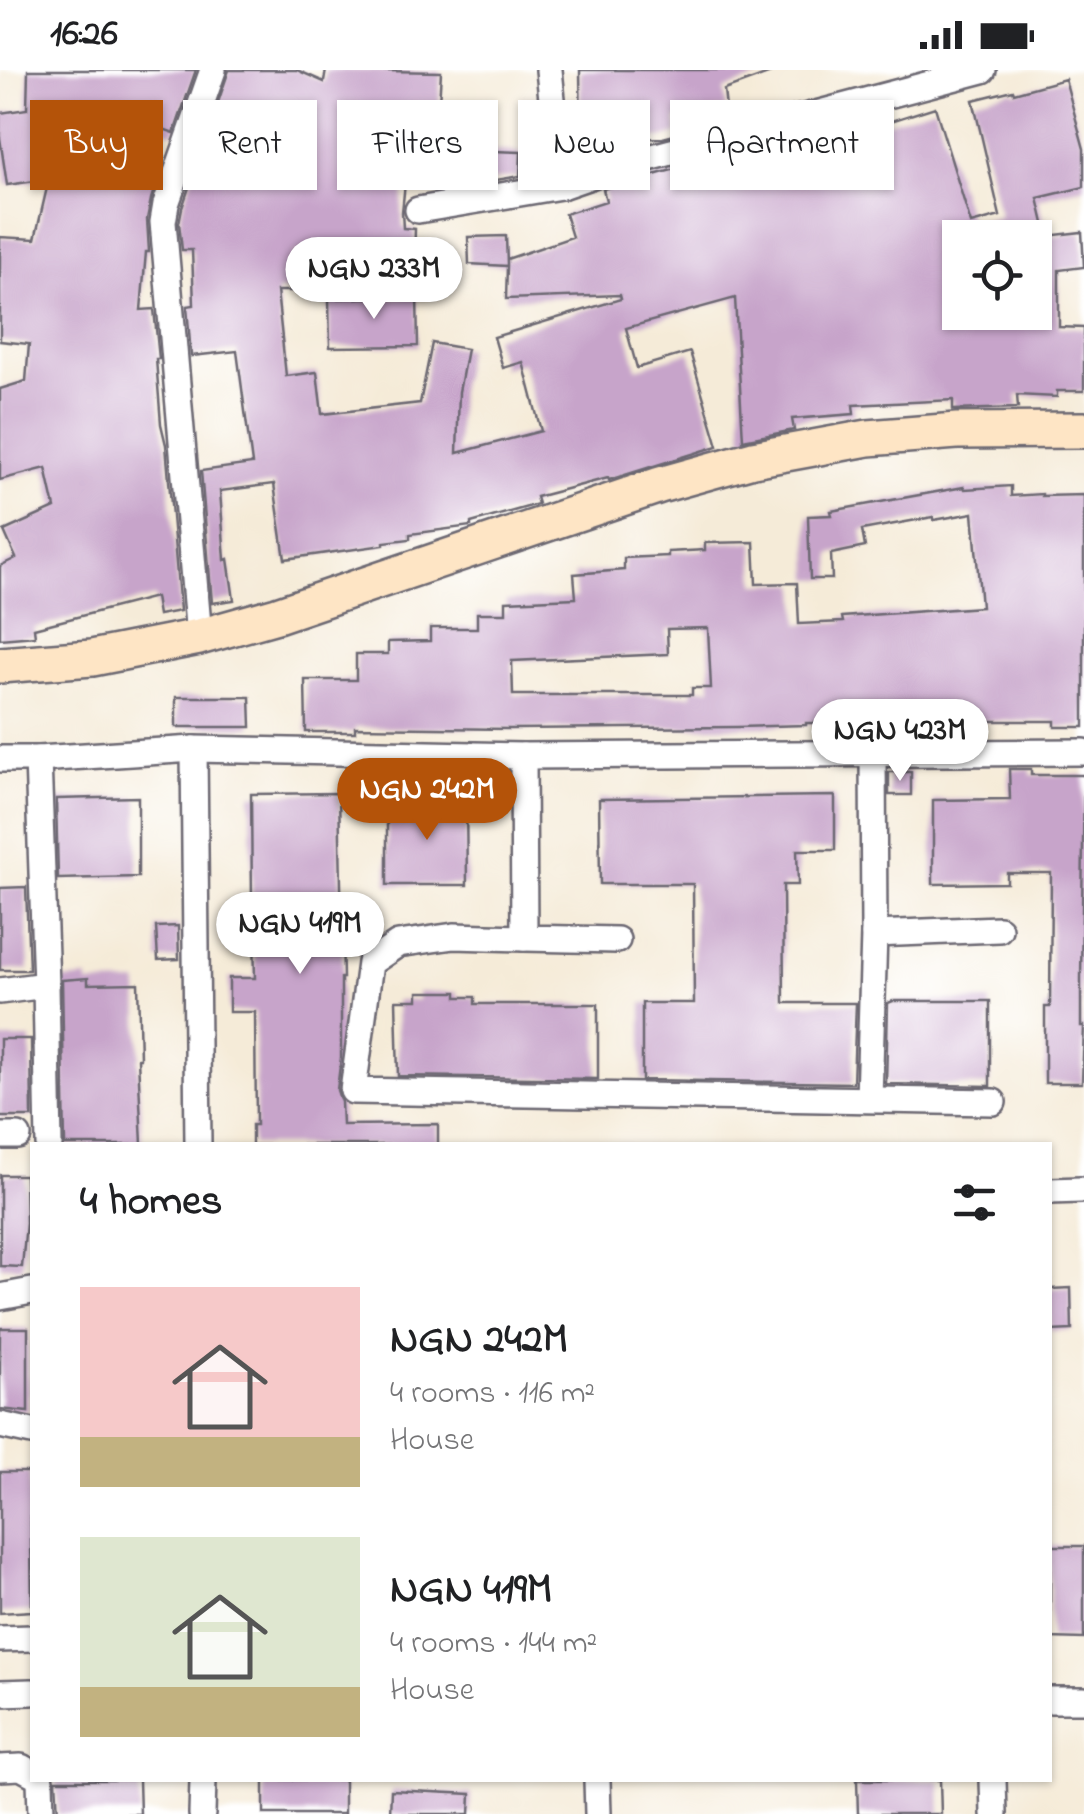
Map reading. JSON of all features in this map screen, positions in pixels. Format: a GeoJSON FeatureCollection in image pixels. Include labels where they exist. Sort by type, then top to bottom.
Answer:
{"type":"FeatureCollection","features":[{"type":"Feature","properties":{"kind":"street"},"geometry":{"type":"LineString","coordinates":[[198,637],[164,222],[166,204],[213,70]]}},
{"type":"Feature","properties":{"kind":"street"},"geometry":{"type":"LineString","coordinates":[[549,70],[552,100]]}},
{"type":"Feature","properties":{"kind":"street"},"geometry":{"type":"LineString","coordinates":[[650,157],[946,74],[983,70]]}},
{"type":"Feature","properties":{"kind":"street"},"geometry":{"type":"LineString","coordinates":[[418,210],[536,190]]}},
{"type":"Feature","properties":{"kind":"street"},"geometry":{"type":"LineString","coordinates":[[0,665],[92,658],[198,637],[278,615],[660,485],[752,459],[868,438],[957,431],[1084,430]]}},
{"type":"Feature","properties":{"kind":"street"},"geometry":{"type":"LineString","coordinates":[[0,685],[95,676],[200,657],[280,636],[758,481],[957,452],[1084,452]]}},
{"type":"Feature","properties":{"kind":"street"},"geometry":{"type":"LineString","coordinates":[[194,750],[198,1142]]}},
{"type":"Feature","properties":{"kind":"street"},"geometry":{"type":"LineString","coordinates":[[0,759],[194,750],[523,756],[1084,752]]}},
{"type":"Feature","properties":{"kind":"street"},"geometry":{"type":"LineString","coordinates":[[869,1099],[874,934],[873,754]]}},
{"type":"Feature","properties":{"kind":"street"},"geometry":{"type":"LineString","coordinates":[[523,756],[524,938]]}},
{"type":"Feature","properties":{"kind":"street"},"geometry":{"type":"LineString","coordinates":[[38,759],[49,1142]]}},
{"type":"Feature","properties":{"kind":"street"},"geometry":{"type":"LineString","coordinates":[[874,934],[999,929]]}},
{"type":"Feature","properties":{"kind":"street"},"geometry":{"type":"LineString","coordinates":[[617,940],[454,936],[398,944],[370,962],[353,1091],[994,1102]]}},
{"type":"Feature","properties":{"kind":"street"},"geometry":{"type":"LineString","coordinates":[[0,991],[46,986]]}},
{"type":"Feature","properties":{"kind":"street"},"geometry":{"type":"LineString","coordinates":[[1052,1191],[1081,1190]]}},
{"type":"Feature","properties":{"kind":"street"},"geometry":{"type":"LineString","coordinates":[[0,1297],[30,1292]]}},
{"type":"Feature","properties":{"kind":"street"},"geometry":{"type":"LineString","coordinates":[[0,1425],[30,1432]]}},
{"type":"Feature","properties":{"kind":"street"},"geometry":{"type":"LineString","coordinates":[[0,1639],[30,1638]]}},
{"type":"Feature","properties":{"kind":"street"},"geometry":{"type":"LineString","coordinates":[[0,1693],[30,1692]]}},
{"type":"Feature","properties":{"kind":"street"},"geometry":{"type":"LineString","coordinates":[[1052,1700],[1084,1700]]}},
{"type":"Feature","properties":{"kind":"street"},"geometry":{"type":"LineString","coordinates":[[0,1768],[21,1767],[30,1772]]}},
{"type":"Feature","properties":{"kind":"street"},"geometry":{"type":"LineString","coordinates":[[40,1782],[41,1814]]}},
{"type":"Feature","properties":{"kind":"street"},"geometry":{"type":"LineString","coordinates":[[202,1782],[202,1814]]}},
{"type":"Feature","properties":{"kind":"street"},"geometry":{"type":"LineString","coordinates":[[598,1782],[598,1814]]}},
{"type":"Feature","properties":{"kind":"street"},"geometry":{"type":"LineString","coordinates":[[994,1782],[994,1814]]}},
{"type":"Feature","properties":{"kind":"building"},"geometry":{"type":"Polygon","coordinates":[[[28,70],[196,70],[174,133],[163,129],[163,100],[30,100],[30,182],[7,185],[0,113],[27,109],[28,70]]]}},
{"type":"Feature","properties":{"kind":"building"},"geometry":{"type":"Polygon","coordinates":[[[229,70],[297,70],[324,82],[326,70],[441,72],[439,100],[337,100],[337,190],[404,190],[403,228],[415,229],[414,260],[294,253],[294,291],[277,291],[286,376],[317,372],[322,414],[420,403],[432,343],[467,349],[459,392],[457,453],[541,431],[523,362],[503,368],[494,337],[621,299],[620,295],[506,299],[507,266],[469,264],[468,237],[506,236],[507,265],[507,259],[572,237],[565,214],[606,201],[603,190],[650,190],[650,176],[670,171],[670,190],[894,190],[894,120],[935,107],[970,220],[942,220],[942,330],[1052,330],[1052,235],[1082,232],[1084,267],[1059,270],[1059,327],[1084,328],[1084,391],[1057,391],[1057,397],[1017,395],[1018,408],[953,410],[953,400],[853,405],[854,414],[792,419],[794,430],[743,440],[735,298],[626,328],[637,368],[690,352],[718,446],[609,480],[536,497],[538,504],[471,526],[410,534],[410,539],[384,545],[285,559],[274,484],[220,491],[225,560],[228,559],[234,600],[212,603],[201,471],[252,464],[237,351],[191,356],[187,306],[194,305],[192,250],[182,250],[179,223],[188,190],[317,190],[317,100],[219,100],[229,70]]]}},
{"type":"Feature","properties":{"kind":"building"},"geometry":{"type":"Polygon","coordinates":[[[580,70],[771,73],[724,90],[725,100],[670,100],[670,136],[663,138],[650,138],[650,100],[580,100],[580,70]]]}},
{"type":"Feature","properties":{"kind":"building"},"geometry":{"type":"Polygon","coordinates":[[[1065,79],[1084,149],[1084,187],[1038,198],[1043,220],[986,220],[1000,216],[973,100],[1065,79]]]}},
{"type":"Feature","properties":{"kind":"building"},"geometry":{"type":"Polygon","coordinates":[[[498,151],[518,152],[518,176],[498,180],[498,151]]]}},
{"type":"Feature","properties":{"kind":"building"},"geometry":{"type":"Polygon","coordinates":[[[46,190],[154,190],[147,219],[149,252],[141,310],[154,309],[180,611],[158,615],[155,597],[34,628],[35,636],[0,639],[0,566],[16,558],[4,531],[55,508],[46,468],[0,480],[0,389],[26,381],[29,344],[0,341],[0,237],[35,239],[46,190]]]}},
{"type":"Feature","properties":{"kind":"building"},"geometry":{"type":"Polygon","coordinates":[[[417,296],[418,346],[330,347],[329,299],[417,296]]]}},
{"type":"Feature","properties":{"kind":"building"},"geometry":{"type":"Polygon","coordinates":[[[1011,486],[1011,496],[1084,495],[1084,727],[1055,727],[1055,721],[847,721],[737,727],[355,727],[355,732],[306,732],[305,680],[356,680],[356,654],[388,654],[388,642],[430,641],[430,628],[477,628],[477,613],[506,613],[506,601],[576,598],[574,574],[624,570],[624,558],[705,550],[705,543],[754,542],[756,584],[797,583],[799,624],[981,607],[973,513],[862,530],[865,547],[831,554],[832,579],[810,579],[808,516],[832,515],[831,511],[965,489],[1011,486]],[[708,628],[667,629],[668,654],[512,661],[513,695],[692,695],[692,688],[711,688],[708,628]]]}},
{"type":"Feature","properties":{"kind":"building"},"geometry":{"type":"Polygon","coordinates":[[[176,697],[250,697],[251,727],[176,727],[176,697]]]}},
{"type":"Feature","properties":{"kind":"building"},"geometry":{"type":"Polygon","coordinates":[[[1009,769],[1031,769],[1031,775],[1084,775],[1082,1083],[1045,1083],[1051,873],[1007,873],[1007,883],[933,884],[933,800],[1010,799],[1009,769]]]}},
{"type":"Feature","properties":{"kind":"building"},"geometry":{"type":"Polygon","coordinates":[[[889,772],[911,772],[911,795],[889,795],[889,772]]]}},
{"type":"Feature","properties":{"kind":"building"},"geometry":{"type":"Polygon","coordinates":[[[339,793],[343,978],[337,1090],[342,1125],[438,1124],[438,1142],[252,1142],[252,1125],[256,1125],[255,1012],[229,1012],[229,978],[255,978],[254,935],[230,935],[230,904],[252,904],[251,794],[339,793]]]}},
{"type":"Feature","properties":{"kind":"building"},"geometry":{"type":"Polygon","coordinates":[[[835,796],[835,850],[797,850],[798,885],[783,885],[784,1003],[856,1003],[853,1083],[642,1080],[642,1003],[694,1003],[693,884],[600,884],[599,799],[835,796]]]}},
{"type":"Feature","properties":{"kind":"building"},"geometry":{"type":"Polygon","coordinates":[[[138,797],[138,877],[58,879],[56,799],[138,797]]]}},
{"type":"Feature","properties":{"kind":"building"},"geometry":{"type":"Polygon","coordinates":[[[387,800],[466,800],[467,885],[387,885],[387,800]]]}},
{"type":"Feature","properties":{"kind":"building"},"geometry":{"type":"Polygon","coordinates":[[[26,887],[29,970],[0,970],[0,888],[26,887]]]}},
{"type":"Feature","properties":{"kind":"building"},"geometry":{"type":"Polygon","coordinates":[[[178,926],[179,959],[158,960],[156,927],[178,926]]]}},
{"type":"Feature","properties":{"kind":"building"},"geometry":{"type":"Polygon","coordinates":[[[88,978],[88,984],[138,983],[142,1142],[65,1142],[62,980],[88,978]]]}},
{"type":"Feature","properties":{"kind":"building"},"geometry":{"type":"Polygon","coordinates":[[[418,992],[457,992],[457,997],[475,997],[475,1004],[598,1004],[598,1079],[398,1076],[396,1000],[418,1000],[418,992]]]}},
{"type":"Feature","properties":{"kind":"building"},"geometry":{"type":"Polygon","coordinates":[[[990,1001],[990,1086],[886,1084],[888,1003],[990,1001]]]}},
{"type":"Feature","properties":{"kind":"building"},"geometry":{"type":"Polygon","coordinates":[[[0,1039],[31,1039],[32,1117],[0,1117],[0,1039]]]}},
{"type":"Feature","properties":{"kind":"building"},"geometry":{"type":"Polygon","coordinates":[[[0,1175],[25,1175],[22,1267],[0,1266],[0,1175]]]}},
{"type":"Feature","properties":{"kind":"building"},"geometry":{"type":"Polygon","coordinates":[[[1071,1288],[1072,1330],[1052,1331],[1052,1289],[1071,1288]]]}},
{"type":"Feature","properties":{"kind":"building"},"geometry":{"type":"Polygon","coordinates":[[[0,1328],[28,1328],[28,1412],[0,1409],[0,1328]]]}},
{"type":"Feature","properties":{"kind":"building"},"geometry":{"type":"Polygon","coordinates":[[[0,1472],[30,1472],[30,1611],[0,1613],[0,1472]]]}},
{"type":"Feature","properties":{"kind":"building"},"geometry":{"type":"Polygon","coordinates":[[[1052,1546],[1084,1546],[1084,1639],[1052,1638],[1052,1546]]]}},
{"type":"Feature","properties":{"kind":"building"},"geometry":{"type":"Polygon","coordinates":[[[56,1782],[139,1782],[140,1814],[58,1814],[56,1782]]]}},
{"type":"Feature","properties":{"kind":"building"},"geometry":{"type":"Polygon","coordinates":[[[264,1782],[344,1782],[344,1814],[264,1814],[264,1782]]]}},
{"type":"Feature","properties":{"kind":"building"},"geometry":{"type":"Polygon","coordinates":[[[857,1782],[940,1782],[941,1814],[858,1814],[857,1782]]]}},
{"type":"Feature","properties":{"kind":"building"},"geometry":{"type":"Polygon","coordinates":[[[391,1790],[471,1794],[470,1814],[390,1814],[391,1790]]]}}]}
